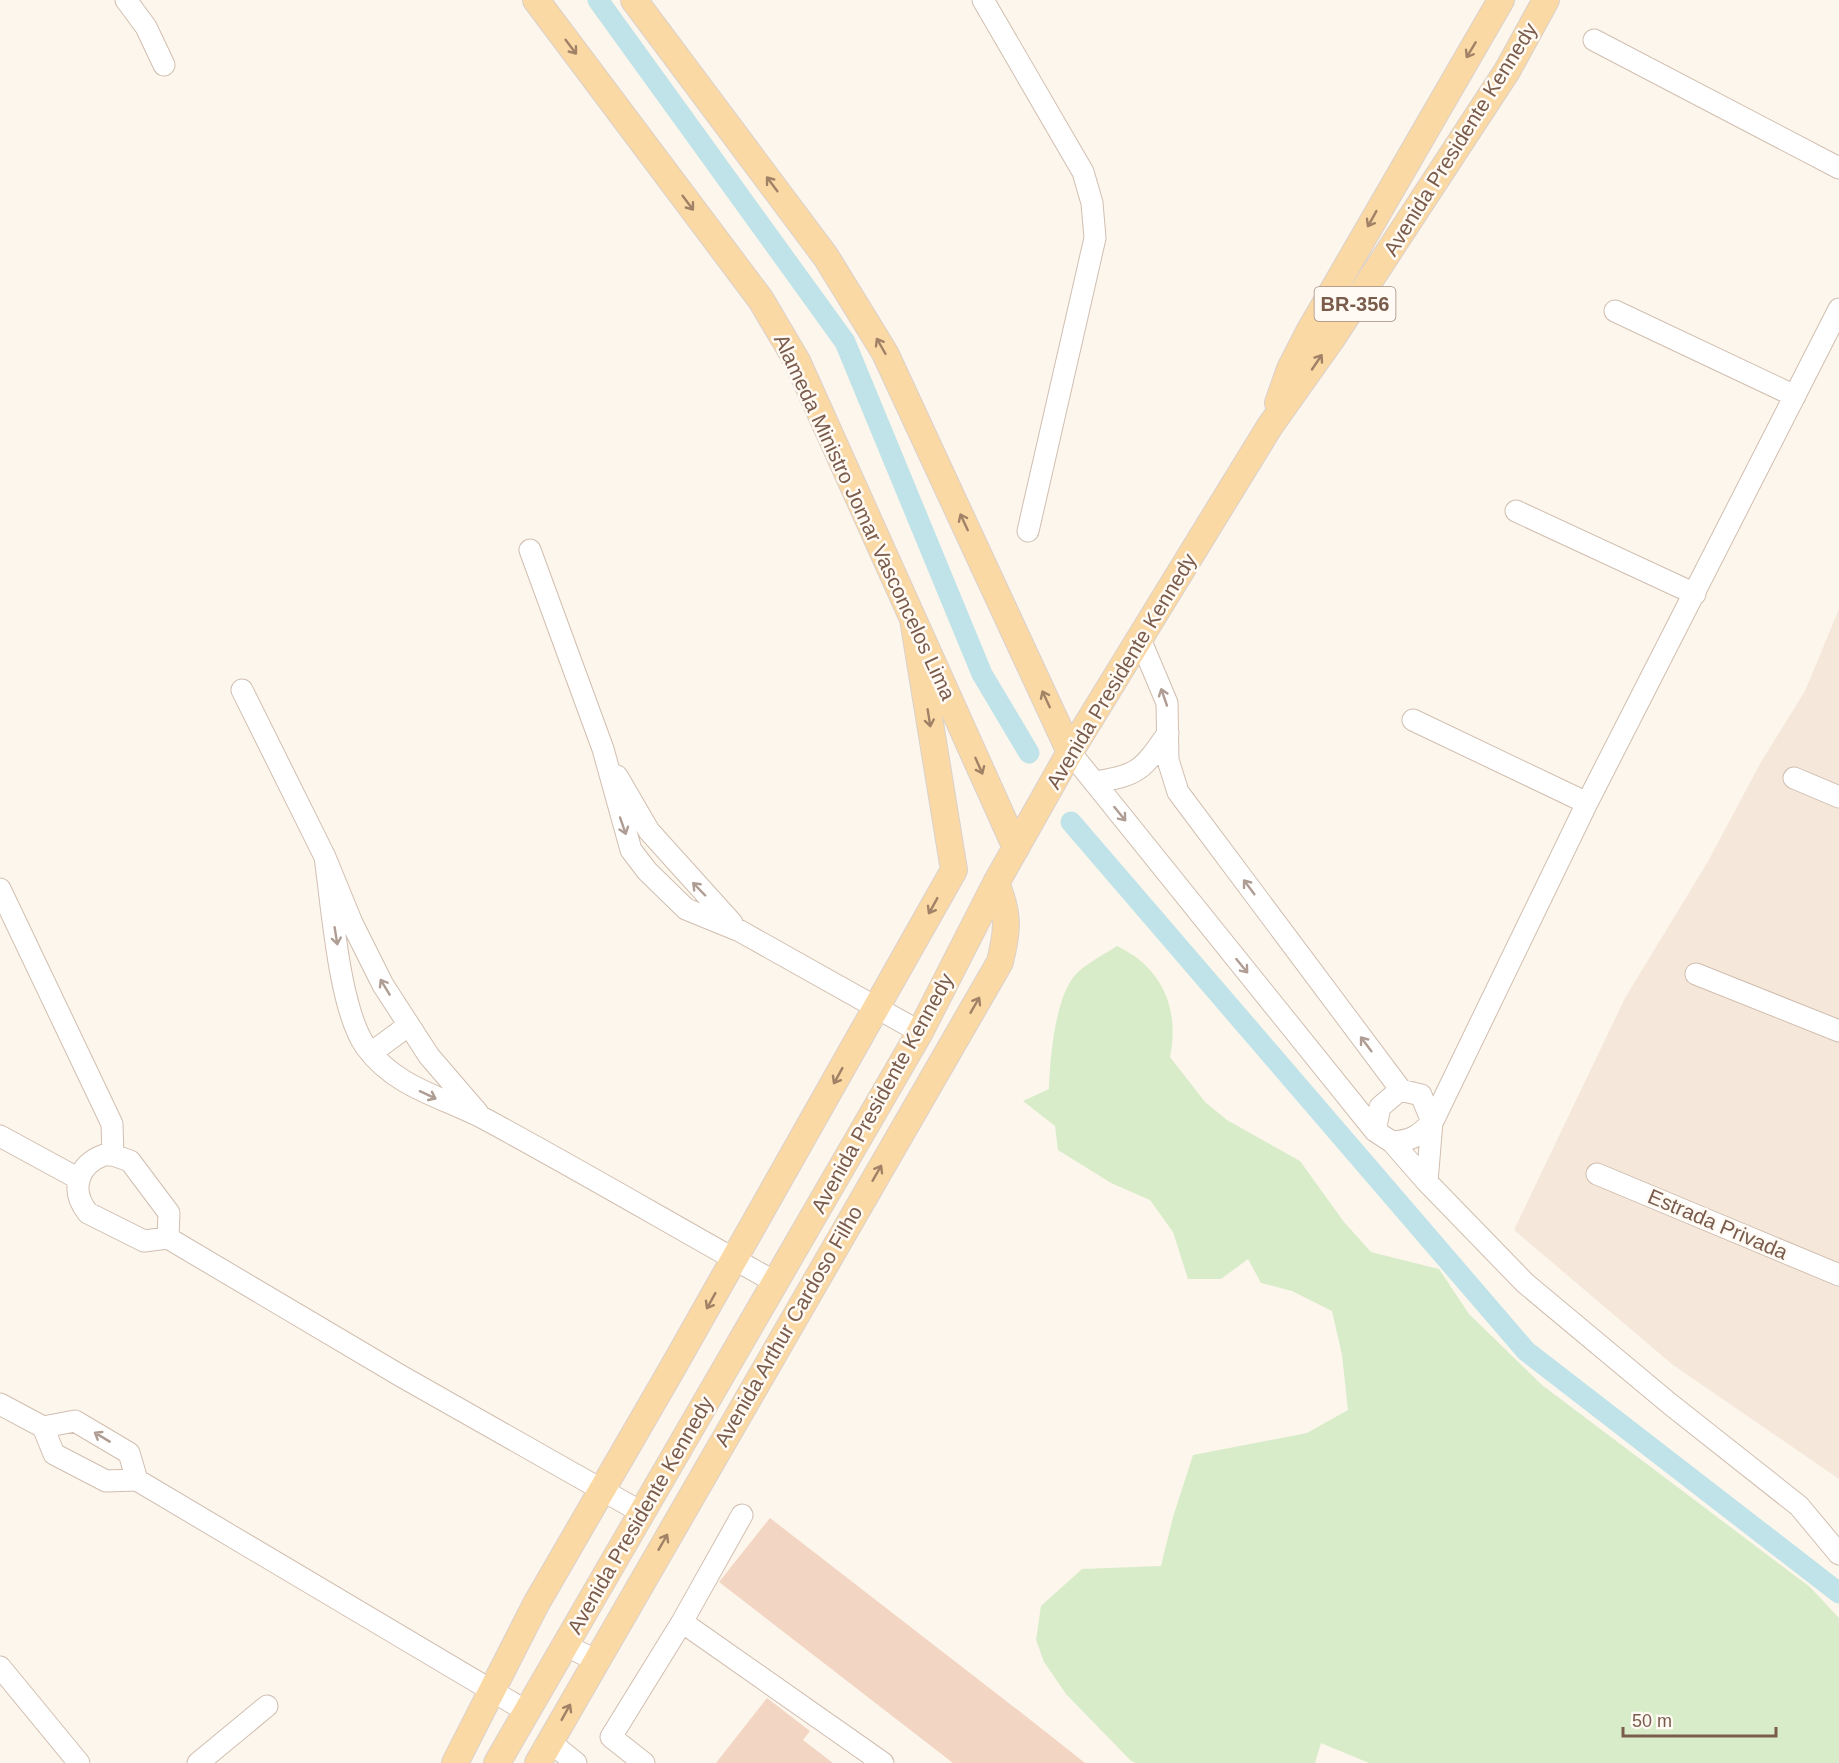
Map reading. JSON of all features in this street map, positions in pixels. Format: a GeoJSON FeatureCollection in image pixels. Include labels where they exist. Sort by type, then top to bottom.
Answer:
{"type":"FeatureCollection","features":[{"type":"Feature","properties":{"kind":"main road","name":"Alameda Ministro Jomar Vasconcelos Lima"},"geometry":{"type":"LineString","coordinates":[[536,0],[761,300],[797,362],[1016,848]]}},
{"type":"Feature","properties":{"kind":"main road"},"geometry":{"type":"LineString","coordinates":[[634,0],[826,257],[869,324],[890,363],[1070,752]]}},
{"type":"Feature","properties":{"kind":"main road","name":"Avenida Presidente Kennedy"},"geometry":{"type":"LineString","coordinates":[[1270,426],[1290,369],[1310,330],[1501,0]]}},
{"type":"Feature","properties":{"kind":"main road","name":"Avenida Presidente Kennedy"},"geometry":{"type":"LineString","coordinates":[[496,1763],[920,1032],[996,884],[1070,752],[1270,426],[1326,349],[1507,71],[1546,0]]}},
{"type":"Feature","properties":{"kind":"main road"},"geometry":{"type":"LineString","coordinates":[[455,1763],[536,1604],[954,870],[913,619]]}},
{"type":"Feature","properties":{"kind":"main road","name":"Avenida Arthur Cardoso Filho"},"geometry":{"type":"LineString","coordinates":[[544,1752],[595,1660],[1000,962],[1007,930],[1006,909],[996,884]]}},
{"type":"Feature","properties":{"kind":"street"},"geometry":{"type":"LineString","coordinates":[[126,0],[146,27],[164,65]]}},
{"type":"Feature","properties":{"kind":"street"},"geometry":{"type":"LineString","coordinates":[[983,0],[1083,172],[1092,203],[1095,238],[1028,531]]}},
{"type":"Feature","properties":{"kind":"street"},"geometry":{"type":"LineString","coordinates":[[1594,40],[1839,168]]}},
{"type":"Feature","properties":{"kind":"street"},"geometry":{"type":"LineString","coordinates":[[1381,1135],[1407,1142],[1420,1136],[1432,1122],[1587,803],[1839,309]]}},
{"type":"Feature","properties":{"kind":"street"},"geometry":{"type":"LineString","coordinates":[[1615,311],[1795,396]]}},
{"type":"Feature","properties":{"kind":"street"},"geometry":{"type":"LineString","coordinates":[[1516,511],[1695,594]]}},
{"type":"Feature","properties":{"kind":"street"},"geometry":{"type":"LineString","coordinates":[[530,550],[603,749],[631,850],[647,871],[686,909],[740,931],[920,1032]]}},
{"type":"Feature","properties":{"kind":"street"},"geometry":{"type":"LineString","coordinates":[[1140,639],[1167,703],[1168,760],[1178,792],[1401,1090],[1421,1097],[1432,1122],[1427,1182]]}},
{"type":"Feature","properties":{"kind":"street"},"geometry":{"type":"LineString","coordinates":[[242,690],[325,857],[362,944],[383,985],[429,1056],[482,1118]]}},
{"type":"Feature","properties":{"kind":"street"},"geometry":{"type":"LineString","coordinates":[[1413,720],[1587,803]]}},
{"type":"Feature","properties":{"kind":"street"},"geometry":{"type":"LineString","coordinates":[[1094,782],[1126,778],[1147,763],[1168,733]]}},
{"type":"Feature","properties":{"kind":"street"},"geometry":{"type":"LineString","coordinates":[[1070,752],[1381,1135],[1525,1283],[1670,1404],[1799,1506],[1839,1554]]}},
{"type":"Feature","properties":{"kind":"street"},"geometry":{"type":"LineString","coordinates":[[1794,778],[1839,797]]}},
{"type":"Feature","properties":{"kind":"street"},"geometry":{"type":"LineString","coordinates":[[325,857],[349,1010],[365,1046],[382,1066],[422,1093],[482,1118],[775,1282]]}},
{"type":"Feature","properties":{"kind":"street"},"geometry":{"type":"LineString","coordinates":[[0,889],[112,1124],[113,1155]]}},
{"type":"Feature","properties":{"kind":"street"},"geometry":{"type":"LineString","coordinates":[[1696,974],[1839,1031]]}},
{"type":"Feature","properties":{"kind":"street"},"geometry":{"type":"LineString","coordinates":[[371,1053],[409,1026]]}},
{"type":"Feature","properties":{"kind":"street"},"geometry":{"type":"LineString","coordinates":[[1421,1097],[1454,1079]]}},
{"type":"Feature","properties":{"kind":"street"},"geometry":{"type":"LineString","coordinates":[[1381,1135],[1380,1107],[1401,1090]]}},
{"type":"Feature","properties":{"kind":"street"},"geometry":{"type":"LineString","coordinates":[[0,1136],[79,1179]]}},
{"type":"Feature","properties":{"kind":"street"},"geometry":{"type":"LineString","coordinates":[[168,1238],[169,1214],[130,1161],[113,1155],[104,1155],[88,1163],[79,1179],[78,1197],[88,1213],[144,1241],[168,1238],[323,1331],[641,1512]]}},
{"type":"Feature","properties":{"kind":"street","name":"Estrada Privada"},"geometry":{"type":"LineString","coordinates":[[1597,1174],[1839,1275]]}},
{"type":"Feature","properties":{"kind":"street"},"geometry":{"type":"LineString","coordinates":[[0,1404],[43,1427],[75,1421],[129,1453],[137,1480]]}},
{"type":"Feature","properties":{"kind":"street"},"geometry":{"type":"LineString","coordinates":[[43,1427],[54,1454],[106,1480],[137,1480],[526,1711]]}},
{"type":"Feature","properties":{"kind":"street"},"geometry":{"type":"LineString","coordinates":[[644,1763],[611,1737],[682,1622],[742,1515]]}},
{"type":"Feature","properties":{"kind":"street"},"geometry":{"type":"LineString","coordinates":[[682,1622],[883,1763]]}},
{"type":"Feature","properties":{"kind":"street"},"geometry":{"type":"LineString","coordinates":[[565,1644],[595,1660]]}},
{"type":"Feature","properties":{"kind":"street"},"geometry":{"type":"LineString","coordinates":[[0,1667],[79,1763]]}},
{"type":"Feature","properties":{"kind":"street"},"geometry":{"type":"LineString","coordinates":[[198,1763],[267,1706]]}},
{"type":"Feature","properties":{"kind":"street"},"geometry":{"type":"LineString","coordinates":[[544,1752],[576,1763]]}},
{"type":"Feature","properties":{"kind":"shaded area"},"geometry":{"type":"Polygon","coordinates":[[[1839,609],[1839,1479],[1673,1365],[1514,1230],[1625,998],[1707,863],[1761,762],[1805,691],[1839,609]]]}},
{"type":"Feature","properties":{"kind":"green space"},"geometry":{"type":"Polygon","coordinates":[[[1117,946],[1146,965],[1164,991],[1172,1022],[1170,1057],[1205,1102],[1227,1120],[1300,1161],[1344,1222],[1371,1252],[1439,1269],[1469,1314],[1542,1385],[1810,1587],[1839,1618],[1839,1763],[1369,1763],[1321,1743],[1315,1763],[1136,1763],[1131,1761],[1066,1694],[1044,1662],[1036,1640],[1041,1606],[1082,1569],[1161,1566],[1173,1517],[1193,1455],[1307,1433],[1348,1410],[1342,1355],[1332,1311],[1292,1291],[1261,1283],[1248,1259],[1221,1279],[1188,1279],[1173,1232],[1150,1200],[1111,1183],[1058,1150],[1055,1126],[1023,1101],[1049,1089],[1055,1027],[1070,982],[1082,968],[1117,946]]]}},
{"type":"Feature","properties":{"kind":"building"},"geometry":{"type":"Polygon","coordinates":[[[770,1518],[1085,1763],[953,1763],[719,1582],[770,1518]]]}},
{"type":"Feature","properties":{"kind":"building"},"geometry":{"type":"Polygon","coordinates":[[[767,1698],[810,1731],[803,1740],[833,1763],[716,1763],[767,1698]]]}},
{"type":"Feature","properties":{"kind":"waterway"},"geometry":{"type":"LineString","coordinates":[[598,0],[845,342],[982,674],[1029,753]]}},
{"type":"Feature","properties":{"kind":"waterway"},"geometry":{"type":"LineString","coordinates":[[1071,822],[1526,1351],[1839,1593]]}}]}
